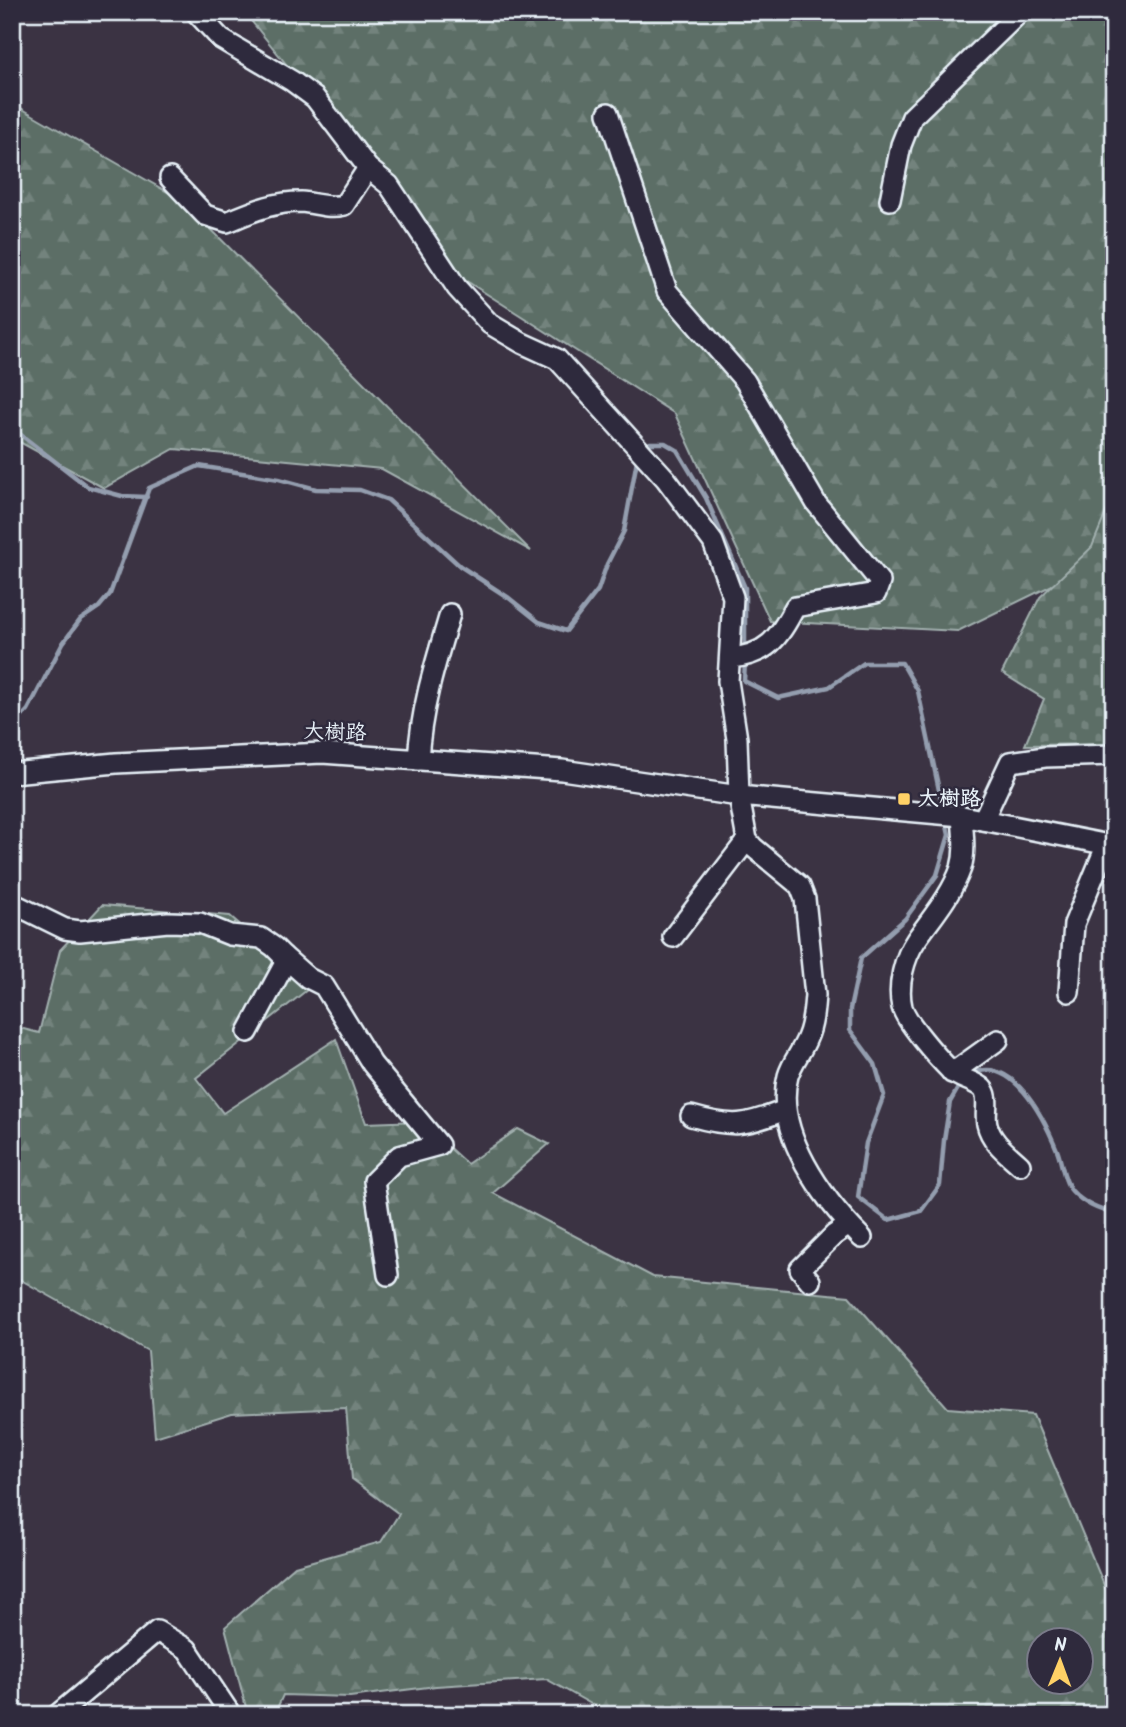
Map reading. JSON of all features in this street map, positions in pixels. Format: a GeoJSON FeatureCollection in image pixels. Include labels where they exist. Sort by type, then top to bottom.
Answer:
{"type":"FeatureCollection","features":[{"type":"Feature","properties":{"kind":"street"},"geometry":{"type":"LineString","coordinates":[[196,12],[221,39],[292,81],[315,98],[368,168],[389,185],[457,288],[490,324],[557,359],[666,479],[713,542],[733,597],[728,681],[737,739],[739,796],[747,840],[800,887],[805,899],[814,1008],[808,1037],[788,1075],[785,1110],[808,1171],[855,1231],[834,1235],[800,1269],[810,1281]]}},
{"type":"Feature","properties":{"kind":"street"},"geometry":{"type":"LineString","coordinates":[[890,200],[901,145],[912,117],[1020,12]]}},
{"type":"Feature","properties":{"kind":"street"},"geometry":{"type":"LineString","coordinates":[[608,113],[667,291],[745,381],[816,503],[880,582],[876,593],[795,607],[780,635],[751,656],[730,658]]}},
{"type":"Feature","properties":{"kind":"street"},"geometry":{"type":"LineString","coordinates":[[170,178],[205,215],[227,222],[270,204],[303,202],[332,208],[344,205],[368,168]]}},
{"type":"Feature","properties":{"kind":"street"},"geometry":{"type":"LineString","coordinates":[[418,760],[420,726],[427,690],[450,614]]}},
{"type":"Feature","properties":{"kind":"street","name":"大樹路"},"geometry":{"type":"LineString","coordinates":[[12,773],[116,763],[322,752],[562,771],[739,796],[962,816],[1110,845]]}},
{"type":"Feature","properties":{"kind":"street"},"geometry":{"type":"LineString","coordinates":[[983,820],[1010,762],[1045,757],[1114,755]]}},
{"type":"Feature","properties":{"kind":"street"},"geometry":{"type":"LineString","coordinates":[[962,816],[965,849],[961,869],[942,907],[915,942],[904,965],[901,987],[903,1008],[926,1043],[952,1073],[983,1089],[986,1095],[986,1123],[994,1141],[1020,1164]]}},
{"type":"Feature","properties":{"kind":"street"},"geometry":{"type":"LineString","coordinates":[[673,937],[747,840]]}},
{"type":"Feature","properties":{"kind":"street"},"geometry":{"type":"LineString","coordinates":[[1069,992],[1074,924],[1110,845]]}},
{"type":"Feature","properties":{"kind":"street"},"geometry":{"type":"LineString","coordinates":[[12,903],[65,929],[80,931],[168,922],[200,923],[230,934],[261,938],[307,978],[324,986],[372,1064],[439,1145],[398,1156],[374,1181],[387,1275]]}},
{"type":"Feature","properties":{"kind":"street"},"geometry":{"type":"LineString","coordinates":[[248,1032],[284,965],[283,957]]}},
{"type":"Feature","properties":{"kind":"street"},"geometry":{"type":"LineString","coordinates":[[952,1073],[998,1040]]}},
{"type":"Feature","properties":{"kind":"street"},"geometry":{"type":"LineString","coordinates":[[691,1116],[718,1124],[739,1125],[755,1122],[785,1110]]}},
{"type":"Feature","properties":{"kind":"street"},"geometry":{"type":"LineString","coordinates":[[57,1715],[157,1631],[187,1649],[231,1715]]}},
{"type":"Feature","properties":{"kind":"green space"},"geometry":{"type":"Polygon","coordinates":[[[244,12],[1114,12],[1114,555],[958,631],[770,621],[675,414],[457,275],[244,12]]]}},
{"type":"Feature","properties":{"kind":"green space"},"geometry":{"type":"Polygon","coordinates":[[[12,103],[183,201],[531,551],[382,469],[174,449],[104,488],[12,438],[12,103]]]}},
{"type":"Feature","properties":{"kind":"green space"},"geometry":{"type":"Polygon","coordinates":[[[1114,493],[1114,744],[1025,745],[1044,699],[1002,673],[1040,597],[1092,547],[1114,493]]]}},
{"type":"Feature","properties":{"kind":"green space"},"geometry":{"type":"Polygon","coordinates":[[[102,905],[230,916],[312,986],[196,1078],[223,1113],[336,1039],[366,1123],[420,1121],[467,1164],[518,1129],[549,1144],[493,1193],[653,1277],[849,1296],[948,1408],[1033,1415],[1114,1609],[1114,1715],[611,1715],[546,1679],[436,1686],[350,1697],[283,1695],[274,1715],[248,1715],[225,1627],[295,1566],[381,1542],[399,1514],[352,1479],[346,1408],[232,1413],[155,1437],[148,1351],[12,1275],[12,1026],[39,1033],[60,950],[102,905]]]}},
{"type":"Feature","properties":{"kind":"waterway"},"geometry":{"type":"LineString","coordinates":[[12,428],[88,487],[122,496],[147,497]]}},
{"type":"Feature","properties":{"kind":"waterway"},"geometry":{"type":"LineString","coordinates":[[645,450],[650,443],[665,443],[677,450],[706,498],[745,588],[745,650]]}},
{"type":"Feature","properties":{"kind":"waterway"},"geometry":{"type":"LineString","coordinates":[[12,727],[28,710],[63,643],[80,620],[99,607],[110,594],[149,488],[199,466],[279,479],[316,489],[360,490],[388,500],[460,566],[509,598],[539,622],[566,631],[598,590],[607,564],[624,531],[637,460],[640,457]]}},
{"type":"Feature","properties":{"kind":"waterway"},"geometry":{"type":"LineString","coordinates":[[745,662],[744,681],[778,698],[829,687],[864,663],[902,663],[918,691],[943,809]]}},
{"type":"Feature","properties":{"kind":"waterway"},"geometry":{"type":"LineString","coordinates":[[946,821],[949,835],[937,875],[905,919],[861,958],[850,1009],[850,1030],[875,1064],[884,1095],[866,1143],[858,1197],[888,1220],[921,1211],[940,1185],[950,1102],[961,1083]]}},
{"type":"Feature","properties":{"kind":"waterway"},"geometry":{"type":"LineString","coordinates":[[970,1075],[985,1070],[1012,1080],[1035,1106],[1044,1122],[1072,1191],[1091,1205],[1114,1214]]}},
{"type":"Feature","properties":{"kind":"place","name":"大樹路"},"geometry":{"type":"Point","coordinates":[904,799]}}]}
